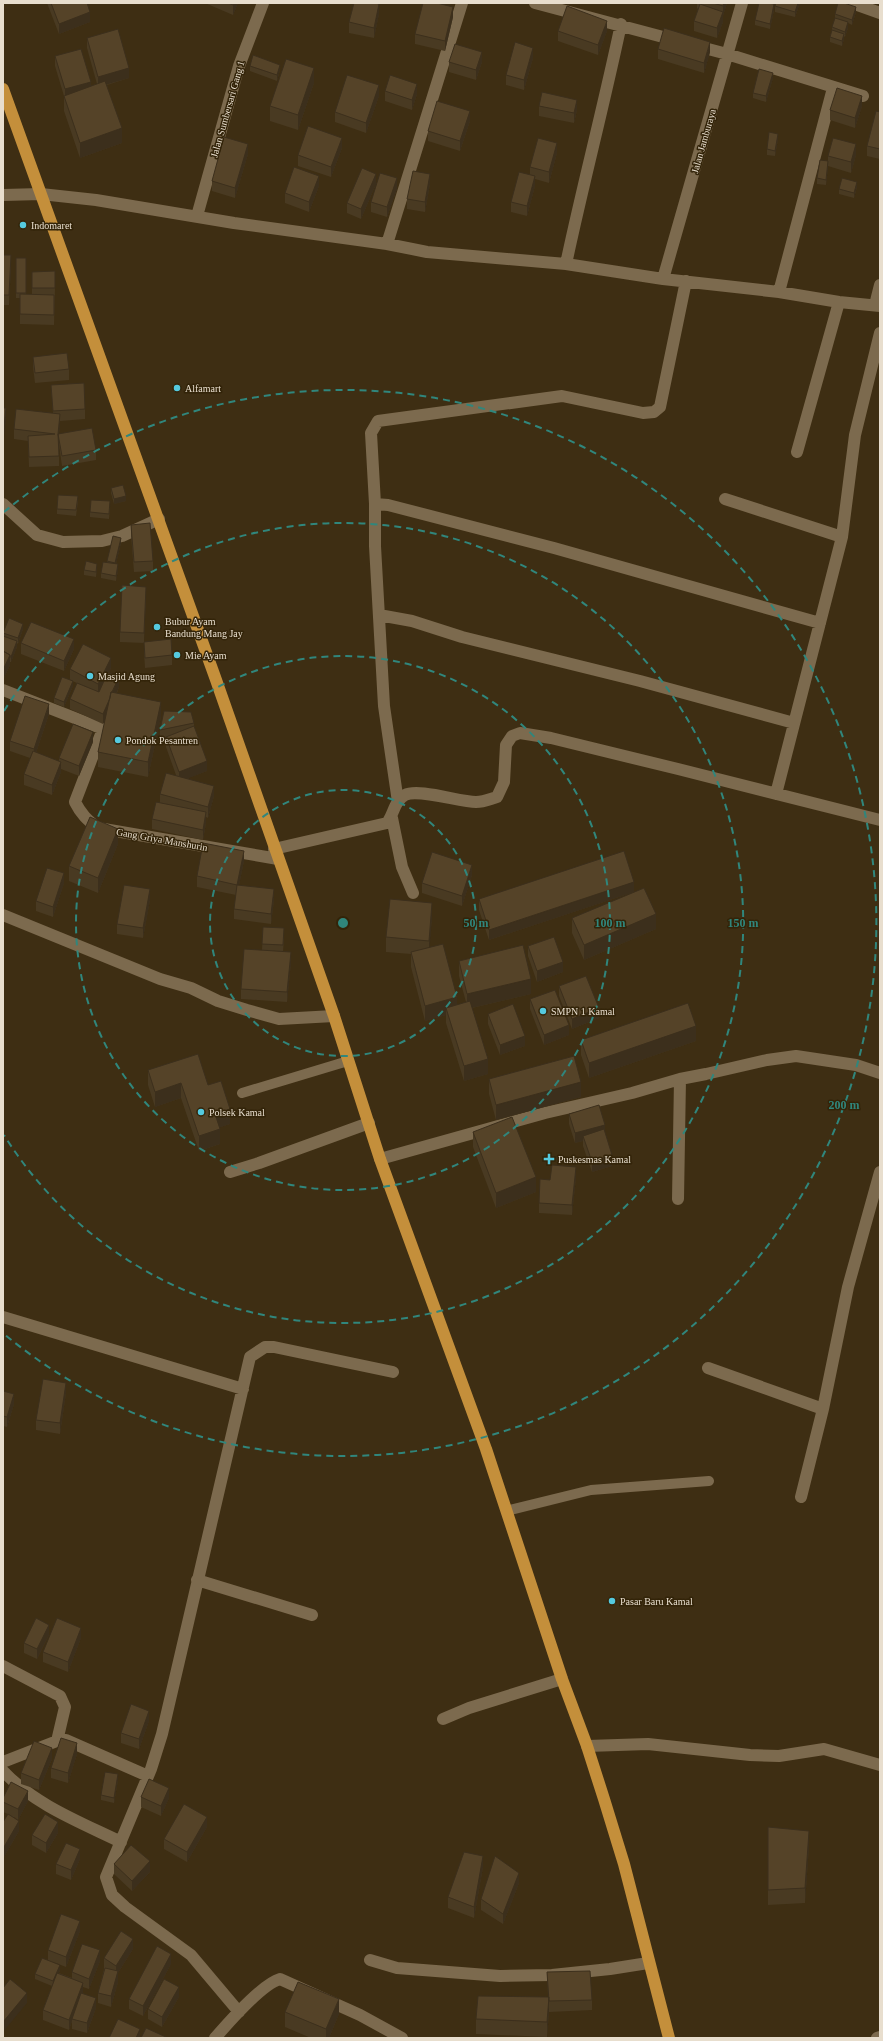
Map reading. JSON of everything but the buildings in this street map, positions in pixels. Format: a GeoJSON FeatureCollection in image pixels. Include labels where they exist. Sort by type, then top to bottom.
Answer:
{"type":"FeatureCollection","features":[{"type":"Feature","properties":{"kind":"highway"},"geometry":{"type":"LineString","coordinates":[[3,89],[130,444],[159,518],[334,1016],[380,1159],[486,1449],[562,1679],[587,1746],[624,1864],[648,1963],[669,2038]]}},
{"type":"Feature","properties":{"kind":"street","name":"Jalan Sumbersari Gang 1"},"geometry":{"type":"LineString","coordinates":[[197,216],[239,66],[263,3]]}},
{"type":"Feature","properties":{"kind":"street"},"geometry":{"type":"LineString","coordinates":[[387,244],[462,3]]}},
{"type":"Feature","properties":{"kind":"street"},"geometry":{"type":"LineString","coordinates":[[535,3],[621,24],[727,54],[833,88],[863,96]]}},
{"type":"Feature","properties":{"kind":"street","name":"Jalan Jamburaya"},"geometry":{"type":"LineString","coordinates":[[663,279],[742,3]]}},
{"type":"Feature","properties":{"kind":"street"},"geometry":{"type":"LineString","coordinates":[[852,3],[880,13]]}},
{"type":"Feature","properties":{"kind":"street"},"geometry":{"type":"LineString","coordinates":[[566,264],[589,160],[607,92],[621,24]]}},
{"type":"Feature","properties":{"kind":"street"},"geometry":{"type":"LineString","coordinates":[[779,292],[833,88]]}},
{"type":"Feature","properties":{"kind":"street"},"geometry":{"type":"LineString","coordinates":[[3,195],[41,194],[96,200],[387,244],[427,252],[566,264],[663,279],[686,280],[877,306],[880,285]]}},
{"type":"Feature","properties":{"kind":"street"},"geometry":{"type":"LineString","coordinates":[[398,802],[384,706],[375,546],[375,504],[371,433],[378,421],[562,396],[643,413],[654,412],[660,407],[686,280]]}},
{"type":"Feature","properties":{"kind":"street"},"geometry":{"type":"LineString","coordinates":[[797,452],[839,302]]}},
{"type":"Feature","properties":{"kind":"street"},"geometry":{"type":"LineString","coordinates":[[776,794],[842,536],[855,435],[880,333]]}},
{"type":"Feature","properties":{"kind":"street"},"geometry":{"type":"LineString","coordinates":[[725,499],[842,536]]}},
{"type":"Feature","properties":{"kind":"street"},"geometry":{"type":"LineString","coordinates":[[3,504],[38,535],[63,542],[102,541],[122,536],[159,518]]}},
{"type":"Feature","properties":{"kind":"street"},"geometry":{"type":"LineString","coordinates":[[375,504],[388,505],[554,548],[820,623]]}},
{"type":"Feature","properties":{"kind":"street"},"geometry":{"type":"LineString","coordinates":[[379,615],[412,621],[462,637],[640,681],[794,724]]}},
{"type":"Feature","properties":{"kind":"street","name":"Gang Griya Manshurin"},"geometry":{"type":"LineString","coordinates":[[3,690],[103,729],[75,802],[80,813],[98,828],[276,854]]}},
{"type":"Feature","properties":{"kind":"street"},"geometry":{"type":"LineString","coordinates":[[276,854],[387,823],[392,818],[398,802],[406,794],[426,794],[476,802],[497,797],[504,782],[506,745],[512,736],[520,733],[551,738],[880,820]]}},
{"type":"Feature","properties":{"kind":"street"},"geometry":{"type":"LineString","coordinates":[[392,818],[402,867],[413,893]]}},
{"type":"Feature","properties":{"kind":"street"},"geometry":{"type":"LineString","coordinates":[[3,915],[160,979],[191,988],[218,1001],[247,1010],[279,1019],[334,1016]]}},
{"type":"Feature","properties":{"kind":"street"},"geometry":{"type":"LineString","coordinates":[[380,1159],[472,1132],[632,1093],[680,1078],[706,1074],[767,1060],[796,1056],[856,1065],[880,1073]]}},
{"type":"Feature","properties":{"kind":"street"},"geometry":{"type":"LineString","coordinates":[[678,1199],[680,1078]]}},
{"type":"Feature","properties":{"kind":"street"},"geometry":{"type":"LineString","coordinates":[[230,1172],[369,1123]]}},
{"type":"Feature","properties":{"kind":"street"},"geometry":{"type":"LineString","coordinates":[[801,1497],[823,1409],[848,1287],[880,1172]]}},
{"type":"Feature","properties":{"kind":"street"},"geometry":{"type":"LineString","coordinates":[[3,1317],[243,1389]]}},
{"type":"Feature","properties":{"kind":"street"},"geometry":{"type":"LineString","coordinates":[[239,2012],[191,1955],[125,1907],[112,1895],[106,1877],[148,1776],[162,1734],[250,1357],[265,1347],[274,1347],[393,1372]]}},
{"type":"Feature","properties":{"kind":"street"},"geometry":{"type":"LineString","coordinates":[[708,1368],[823,1409]]}},
{"type":"Feature","properties":{"kind":"street"},"geometry":{"type":"LineString","coordinates":[[197,1580],[312,1615]]}},
{"type":"Feature","properties":{"kind":"street"},"geometry":{"type":"LineString","coordinates":[[3,1666],[60,1696],[65,1707],[57,1741]]}},
{"type":"Feature","properties":{"kind":"street"},"geometry":{"type":"LineString","coordinates":[[443,1719],[469,1708],[562,1679]]}},
{"type":"Feature","properties":{"kind":"street"},"geometry":{"type":"LineString","coordinates":[[3,1762],[57,1741],[66,1740],[148,1776]]}},
{"type":"Feature","properties":{"kind":"street"},"geometry":{"type":"LineString","coordinates":[[587,1746],[648,1744],[772,1756],[798,1754],[824,1749],[880,1765]]}},
{"type":"Feature","properties":{"kind":"street"},"geometry":{"type":"LineString","coordinates":[[3,1771],[15,1783],[43,1804],[121,1842]]}},
{"type":"Feature","properties":{"kind":"street"},"geometry":{"type":"LineString","coordinates":[[370,1960],[397,1968],[500,1976],[552,1975],[610,1969],[648,1963]]}},
{"type":"Feature","properties":{"kind":"street"},"geometry":{"type":"LineString","coordinates":[[215,2038],[239,2012],[274,1981],[280,1979],[360,2015],[399,2037]]}},
{"type":"Feature","properties":{"kind":"lane"},"geometry":{"type":"LineString","coordinates":[[242,1093],[348,1061]]}},
{"type":"Feature","properties":{"kind":"lane"},"geometry":{"type":"LineString","coordinates":[[506,1511],[591,1490],[709,1481]]}},
{"type":"Feature","properties":{"kind":"place","name":"Indomaret"},"geometry":{"type":"Point","coordinates":[23,225]}},
{"type":"Feature","properties":{"kind":"place","name":"Alfamart"},"geometry":{"type":"Point","coordinates":[177,388]}},
{"type":"Feature","properties":{"kind":"place","name":"Bubur Ayam Bandung Mang Jay"},"geometry":{"type":"Point","coordinates":[157,627]}},
{"type":"Feature","properties":{"kind":"place","name":"Mie Ayam"},"geometry":{"type":"Point","coordinates":[177,655]}},
{"type":"Feature","properties":{"kind":"place","name":"Masjid Agung"},"geometry":{"type":"Point","coordinates":[90,676]}},
{"type":"Feature","properties":{"kind":"place","name":"Pondok Pesantren"},"geometry":{"type":"Point","coordinates":[118,740]}},
{"type":"Feature","properties":{"kind":"place","name":"SMPN 1 Kamal"},"geometry":{"type":"Point","coordinates":[543,1011]}},
{"type":"Feature","properties":{"kind":"place","name":"Polsek Kamal"},"geometry":{"type":"Point","coordinates":[201,1112]}},
{"type":"Feature","properties":{"kind":"place","name":"Puskesmas Kamal"},"geometry":{"type":"Point","coordinates":[549,1159]}},
{"type":"Feature","properties":{"kind":"place","name":"Pasar Baru Kamal"},"geometry":{"type":"Point","coordinates":[612,1601]}}]}
